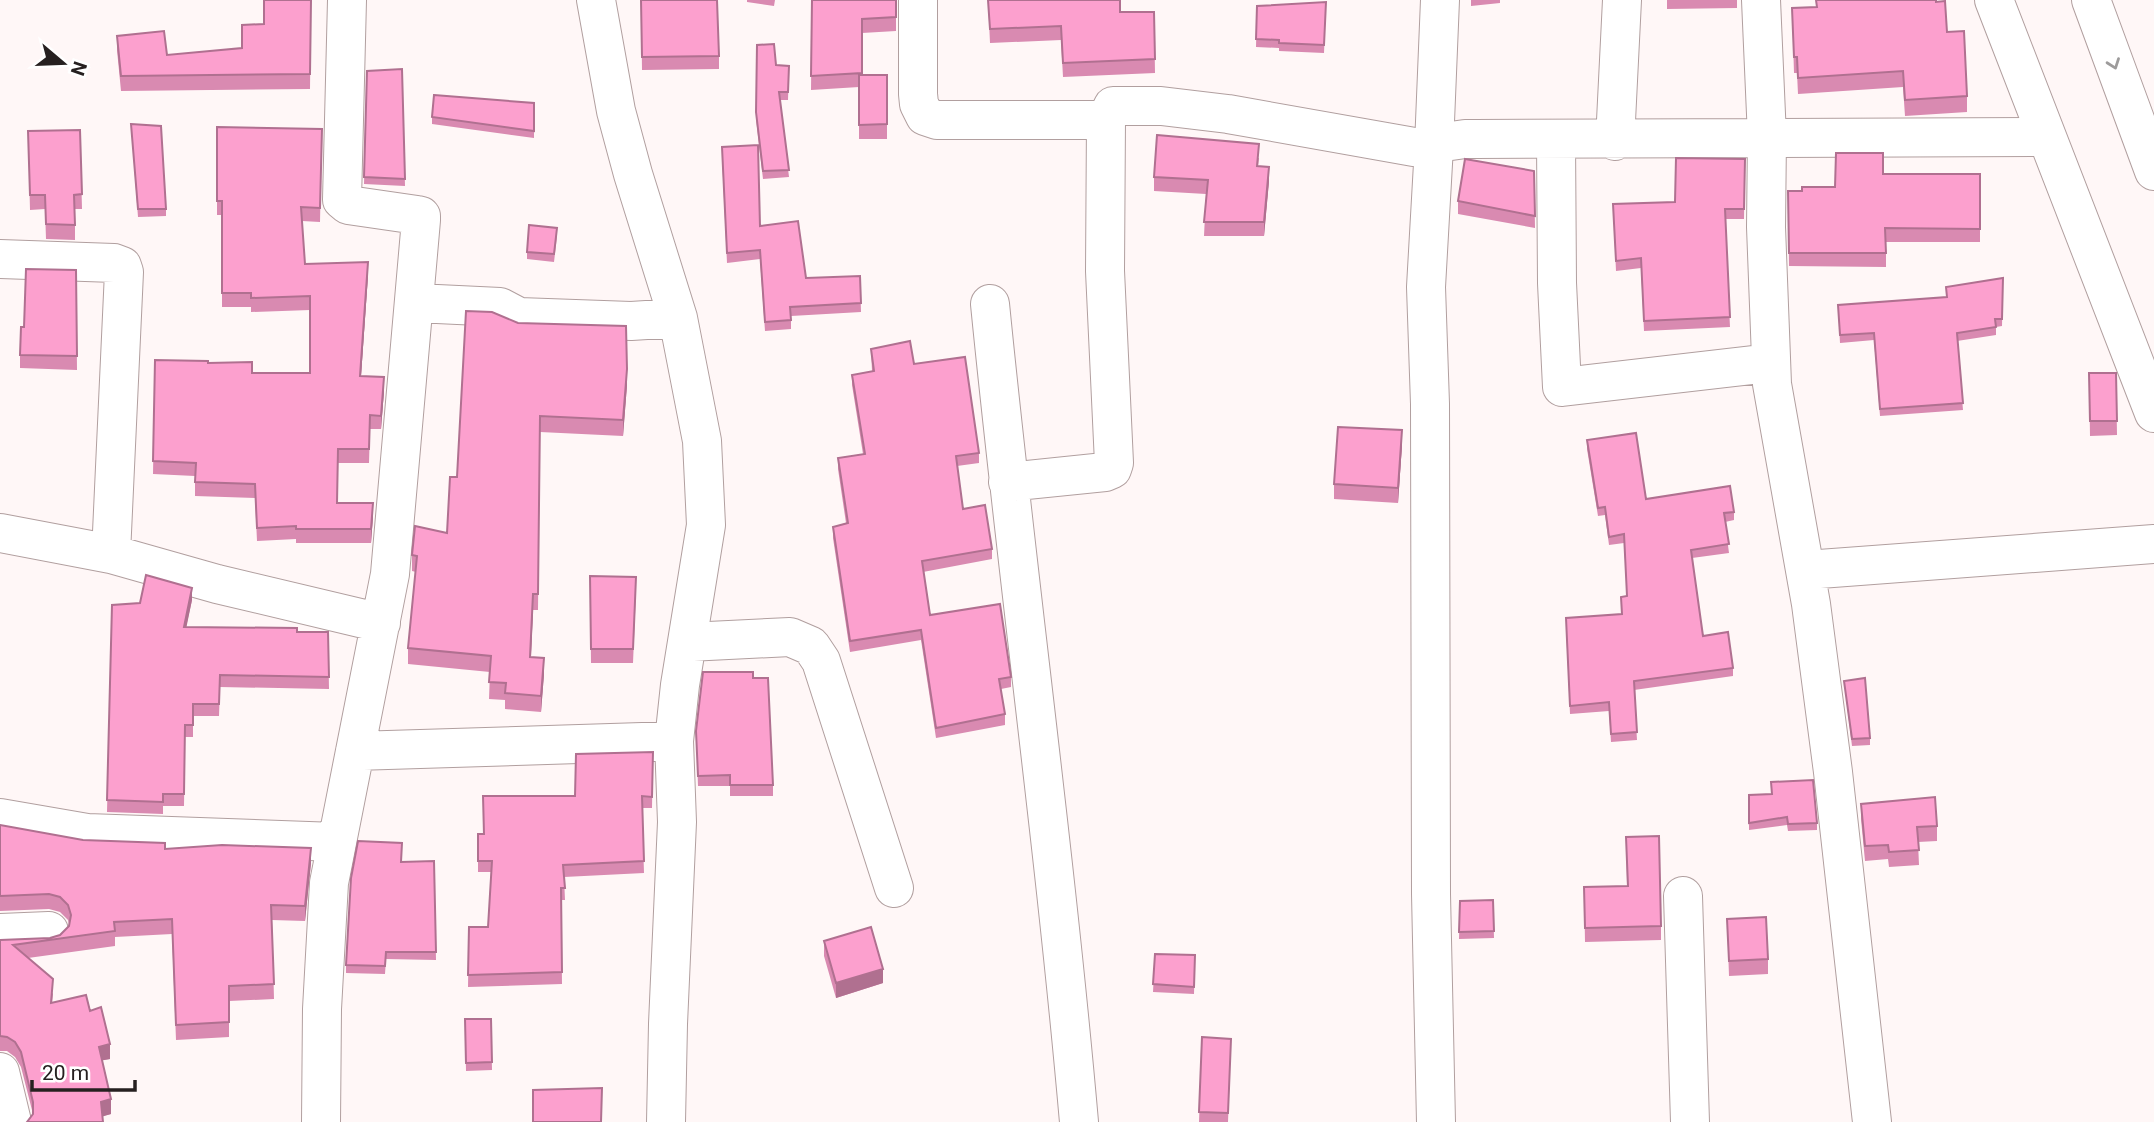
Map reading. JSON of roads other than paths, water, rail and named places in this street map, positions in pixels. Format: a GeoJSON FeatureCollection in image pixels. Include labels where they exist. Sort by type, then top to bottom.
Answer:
{"type":"FeatureCollection","features":[{"type":"Feature","properties":{"kind":"main road"},"geometry":{"type":"LineString","coordinates":[[321,1122],[329,883],[390,574],[416,303],[421,216],[348,205],[342,200],[347,0]]}},
{"type":"Feature","properties":{"kind":"main road"},"geometry":{"type":"LineString","coordinates":[[596,0],[629,161],[678,318],[702,441],[706,525],[680,685],[674,741],[677,822],[666,1122]]}},
{"type":"Feature","properties":{"kind":"main road"},"geometry":{"type":"LineString","coordinates":[[918,0],[918,94],[925,116],[937,120],[1106,120]]}},
{"type":"Feature","properties":{"kind":"main road"},"geometry":{"type":"LineString","coordinates":[[1436,1122],[1431,894],[1430,404],[1426,287],[1440,0]]}},
{"type":"Feature","properties":{"kind":"main road"},"geometry":{"type":"LineString","coordinates":[[1615,141],[1622,0]]}},
{"type":"Feature","properties":{"kind":"main road"},"geometry":{"type":"LineString","coordinates":[[1761,0],[1767,137],[1766,227],[1770,363],[1782,454],[1806,570],[1833,772],[1872,1122]]}},
{"type":"Feature","properties":{"kind":"main road"},"geometry":{"type":"LineString","coordinates":[[1994,0],[2154,413]]}},
{"type":"Feature","properties":{"kind":"main road"},"geometry":{"type":"LineString","coordinates":[[2091,0],[2154,171]]}},
{"type":"Feature","properties":{"kind":"main road"},"geometry":{"type":"LineString","coordinates":[[1008,482],[1105,472],[1112,469],[1114,463],[1105,271],[1106,120],[1111,108],[1116,104],[1228,114],[1413,147],[1434,146],[1465,139],[1615,141],[1767,137],[2045,136]]}},
{"type":"Feature","properties":{"kind":"main road"},"geometry":{"type":"LineString","coordinates":[[1556,139],[1557,283],[1562,387],[1770,363]]}},
{"type":"Feature","properties":{"kind":"main road"},"geometry":{"type":"LineString","coordinates":[[0,259],[114,263],[122,266],[124,272],[111,554]]}},
{"type":"Feature","properties":{"kind":"main road"},"geometry":{"type":"LineString","coordinates":[[416,303],[500,307],[519,317],[631,321],[678,318]]}},
{"type":"Feature","properties":{"kind":"main road"},"geometry":{"type":"LineString","coordinates":[[990,304],[1008,482],[1064,958],[1079,1122]]}},
{"type":"Feature","properties":{"kind":"main road"},"geometry":{"type":"LineString","coordinates":[[0,533],[111,554],[217,584],[381,623]]}},
{"type":"Feature","properties":{"kind":"main road"},"geometry":{"type":"LineString","coordinates":[[1806,570],[2154,544]]}},
{"type":"Feature","properties":{"kind":"main road"},"geometry":{"type":"LineString","coordinates":[[688,642],[790,638],[811,646],[821,661],[894,888]]}},
{"type":"Feature","properties":{"kind":"main road"},"geometry":{"type":"LineString","coordinates":[[355,751],[674,741]]}},
{"type":"Feature","properties":{"kind":"main road"},"geometry":{"type":"LineString","coordinates":[[0,818],[87,833],[336,842]]}},
{"type":"Feature","properties":{"kind":"main road"},"geometry":{"type":"LineString","coordinates":[[1683,896],[1690,1122]]}},
{"type":"Feature","properties":{"kind":"main road"},"geometry":{"type":"LineString","coordinates":[[0,933],[50,931]]}},
{"type":"Feature","properties":{"kind":"main road"},"geometry":{"type":"LineString","coordinates":[[0,1072],[12,1122]]}}]}
